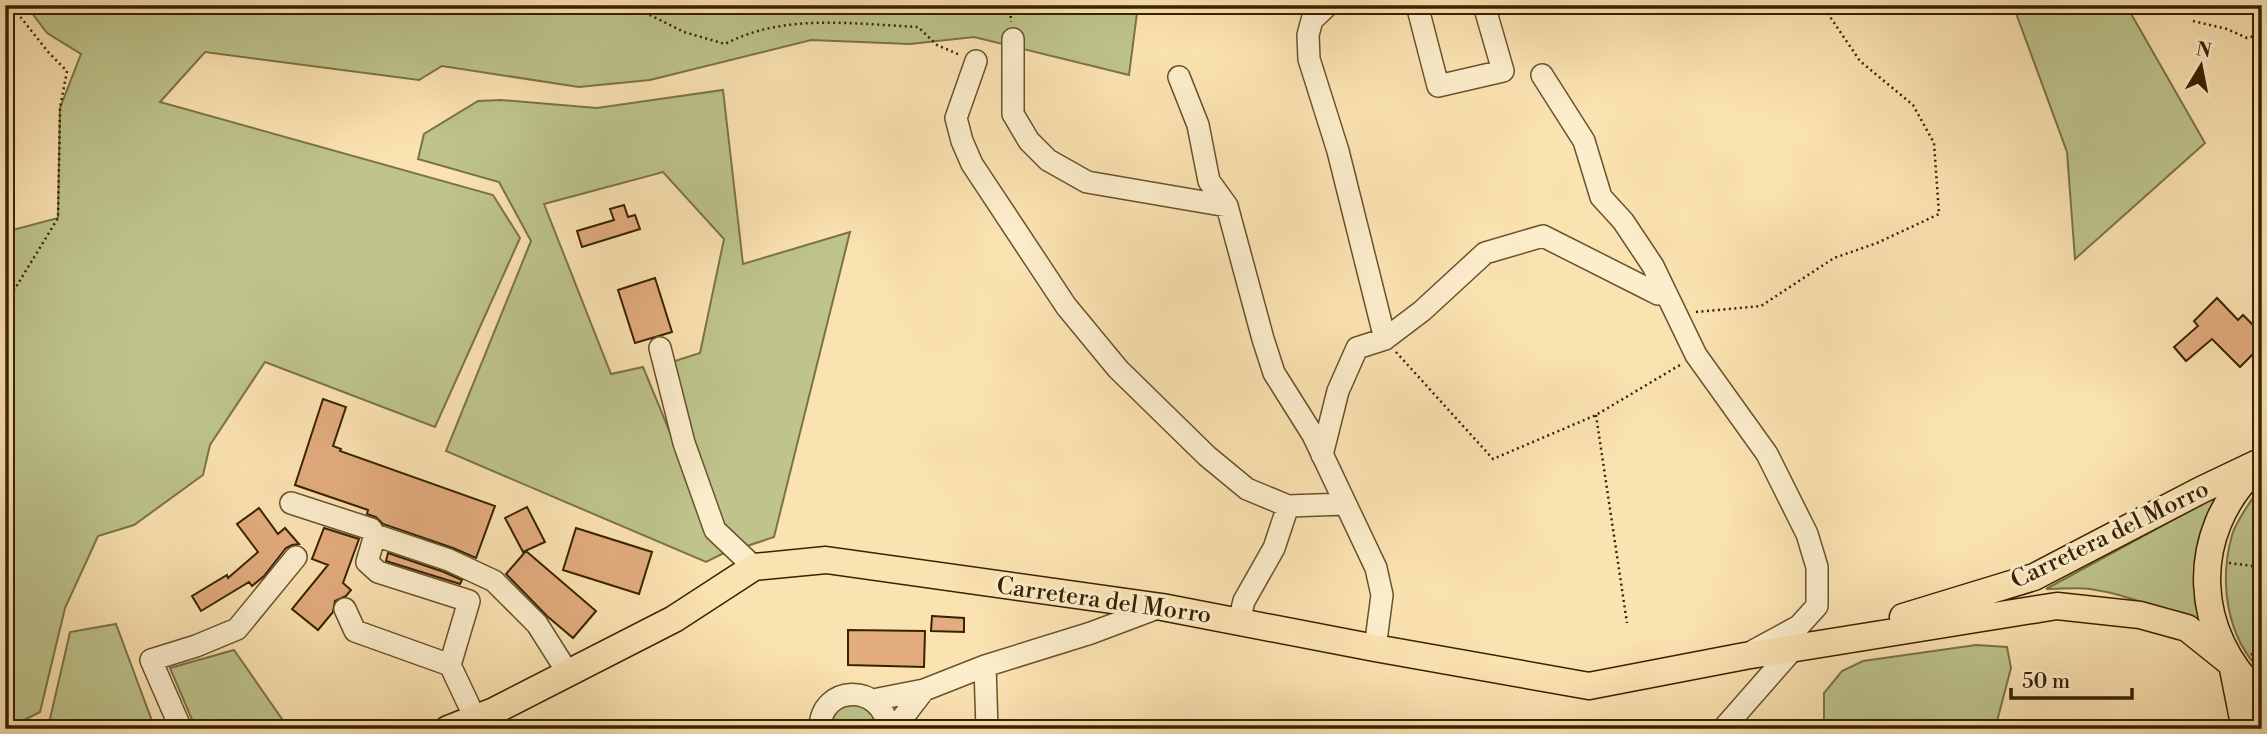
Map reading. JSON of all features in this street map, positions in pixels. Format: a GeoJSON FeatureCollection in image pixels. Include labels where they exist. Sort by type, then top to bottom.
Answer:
{"type":"FeatureCollection","features":[{"type":"Feature","properties":{"kind":"main road","name":"Carretera del Morro"},"geometry":{"type":"LineString","coordinates":[[1794,648],[2034,578],[2262,462]]}},
{"type":"Feature","properties":{"kind":"main road"},"geometry":{"type":"LineString","coordinates":[[2262,462],[2241,484],[2225,508],[2215,530],[2208,557],[2207,583],[2210,611],[2219,639],[2232,664],[2262,697]]}},
{"type":"Feature","properties":{"kind":"main road","name":"Carretera del Morro"},"geometry":{"type":"LineString","coordinates":[[448,729],[568,673],[674,619],[754,567],[826,560],[1162,607],[1589,686],[1745,656],[2057,607],[2140,615],[2187,628],[2232,664]]}},
{"type":"Feature","properties":{"kind":"main road"},"geometry":{"type":"LineString","coordinates":[[2232,664],[2245,729]]}},
{"type":"Feature","properties":{"kind":"street"},"geometry":{"type":"LineString","coordinates":[[1328,5],[1312,20],[1308,35],[1309,59],[1338,151],[1385,339]]}},
{"type":"Feature","properties":{"kind":"street"},"geometry":{"type":"LineString","coordinates":[[1417,5],[1438,86],[1503,71],[1484,5]]}},
{"type":"Feature","properties":{"kind":"street"},"geometry":{"type":"LineString","coordinates":[[1013,39],[1013,114],[1030,141],[1048,159],[1087,182],[1227,206]]}},
{"type":"Feature","properties":{"kind":"street"},"geometry":{"type":"LineString","coordinates":[[976,61],[956,118],[972,164],[1066,306],[1118,369],[1207,456],[1247,489],[1287,506],[1345,504]]}},
{"type":"Feature","properties":{"kind":"street"},"geometry":{"type":"LineString","coordinates":[[1542,75],[1584,141],[1601,197],[1623,221],[1653,266],[1696,355],[1766,454],[1807,534],[1817,567],[1817,607],[1799,626],[1745,656]]}},
{"type":"Feature","properties":{"kind":"street"},"geometry":{"type":"LineString","coordinates":[[1179,77],[1198,125],[1209,180],[1227,206],[1262,339],[1274,373],[1312,435],[1376,568],[1382,595],[1375,648]]}},
{"type":"Feature","properties":{"kind":"street"},"geometry":{"type":"LineString","coordinates":[[1322,455],[1338,391],[1357,348],[1385,339],[1422,311],[1485,253],[1543,236],[1644,287],[1666,294]]}},
{"type":"Feature","properties":{"kind":"street"},"geometry":{"type":"LineString","coordinates":[[660,348],[684,443],[715,530],[754,567]]}},
{"type":"Feature","properties":{"kind":"street"},"geometry":{"type":"LineString","coordinates":[[291,503],[371,529],[375,535],[449,560],[494,581],[537,624],[568,673]]}},
{"type":"Feature","properties":{"kind":"street"},"geometry":{"type":"LineString","coordinates":[[1239,621],[1244,601],[1274,548],[1287,506]]}},
{"type":"Feature","properties":{"kind":"street"},"geometry":{"type":"LineString","coordinates":[[375,535],[367,562],[378,572],[469,601],[450,665],[475,718]]}},
{"type":"Feature","properties":{"kind":"street"},"geometry":{"type":"LineString","coordinates":[[181,729],[151,660],[237,629],[296,557]]}},
{"type":"Feature","properties":{"kind":"street"},"geometry":{"type":"LineString","coordinates":[[873,700],[924,690],[985,666],[1091,633],[1162,607]]}},
{"type":"Feature","properties":{"kind":"street"},"geometry":{"type":"LineString","coordinates":[[345,609],[355,631],[450,665]]}},
{"type":"Feature","properties":{"kind":"street"},"geometry":{"type":"LineString","coordinates":[[1723,729],[1794,648]]}},
{"type":"Feature","properties":{"kind":"street"},"geometry":{"type":"LineString","coordinates":[[985,666],[987,729]]}},
{"type":"Feature","properties":{"kind":"street"},"geometry":{"type":"LineString","coordinates":[[894,729],[924,690]]}},
{"type":"Feature","properties":{"kind":"street"},"geometry":{"type":"LineString","coordinates":[[820,729],[823,713],[830,704],[839,697],[850,694],[862,695],[881,707],[888,729]]}},
{"type":"Feature","properties":{"kind":"path"},"geometry":{"type":"LineString","coordinates":[[5,304],[58,218],[60,108],[67,71],[11,5]]}},
{"type":"Feature","properties":{"kind":"path"},"geometry":{"type":"LineString","coordinates":[[630,5],[684,32],[725,44],[747,33],[800,23],[918,27],[937,46],[976,61]]}},
{"type":"Feature","properties":{"kind":"path"},"geometry":{"type":"LineString","coordinates":[[1675,314],[1761,306],[1834,258],[1877,243],[1939,214],[1934,143],[1913,105],[1860,61],[1822,5]]}},
{"type":"Feature","properties":{"kind":"path"},"geometry":{"type":"LineString","coordinates":[[2193,21],[2227,29],[2247,38],[2262,34]]}},
{"type":"Feature","properties":{"kind":"path"},"geometry":{"type":"LineString","coordinates":[[1385,339],[1493,459],[1596,415],[1696,355]]}},
{"type":"Feature","properties":{"kind":"path"},"geometry":{"type":"LineString","coordinates":[[1596,415],[1627,623]]}},
{"type":"Feature","properties":{"kind":"path"},"geometry":{"type":"LineString","coordinates":[[2227,563],[2262,567]]}},
{"type":"Feature","properties":{"kind":"green space"},"geometry":{"type":"Polygon","coordinates":[[[26,5],[1138,5],[1129,75],[974,37],[910,44],[811,40],[650,80],[579,87],[442,66],[419,80],[205,52],[160,102],[493,195],[520,238],[435,427],[265,362],[210,445],[203,475],[134,525],[98,536],[65,608],[40,712],[18,723],[19,729],[5,729],[5,232],[58,218],[60,108],[81,54],[47,33],[26,5]]]}},
{"type":"Feature","properties":{"kind":"green space"},"geometry":{"type":"Polygon","coordinates":[[[2013,5],[2126,5],[2205,143],[2075,259],[2067,152],[2013,5]]]}},
{"type":"Feature","properties":{"kind":"green space"},"geometry":{"type":"Polygon","coordinates":[[[723,90],[743,264],[850,232],[774,537],[747,546],[714,517],[672,362],[700,353],[724,239],[663,172],[544,204],[611,374],[643,367],[706,520],[726,548],[724,553],[706,562],[446,451],[531,241],[499,182],[418,159],[424,134],[478,101],[501,100],[597,108],[723,90]]]}},
{"type":"Feature","properties":{"kind":"green space"},"geometry":{"type":"Polygon","coordinates":[[[2262,488],[2262,672],[2250,658],[2233,626],[2226,590],[2226,571],[2234,530],[2256,493],[2262,488]]]}},
{"type":"Feature","properties":{"kind":"green space"},"geometry":{"type":"Polygon","coordinates":[[[2228,490],[2205,631],[2120,595],[2085,588],[2046,589],[2228,490]]]}},
{"type":"Feature","properties":{"kind":"green space"},"geometry":{"type":"Polygon","coordinates":[[[116,624],[155,729],[32,729],[50,719],[70,632],[116,624]]]}},
{"type":"Feature","properties":{"kind":"green space"},"geometry":{"type":"Polygon","coordinates":[[[1976,645],[2007,647],[2011,668],[1995,729],[1824,729],[1824,693],[1842,671],[1863,661],[1976,645]]]}},
{"type":"Feature","properties":{"kind":"green space"},"geometry":{"type":"Polygon","coordinates":[[[234,650],[289,729],[196,729],[170,668],[234,650]]]}},
{"type":"Feature","properties":{"kind":"green space"},"geometry":{"type":"Polygon","coordinates":[[[849,702],[872,709],[880,729],[829,729],[834,711],[849,702]]]}},
{"type":"Feature","properties":{"kind":"building"},"geometry":{"type":"Polygon","coordinates":[[[624,205],[628,217],[635,215],[640,229],[582,247],[577,231],[614,220],[610,209],[624,205]]]}},
{"type":"Feature","properties":{"kind":"building"},"geometry":{"type":"Polygon","coordinates":[[[655,278],[672,332],[635,343],[618,290],[655,278]]]}},
{"type":"Feature","properties":{"kind":"building"},"geometry":{"type":"Polygon","coordinates":[[[2217,298],[2238,320],[2243,315],[2262,334],[2262,345],[2240,367],[2212,339],[2186,361],[2174,347],[2198,326],[2194,321],[2217,298]]]}},
{"type":"Feature","properties":{"kind":"building"},"geometry":{"type":"Polygon","coordinates":[[[323,399],[346,407],[333,446],[341,449],[340,451],[495,506],[476,558],[383,524],[376,517],[367,514],[368,510],[295,485],[323,399]]]}},
{"type":"Feature","properties":{"kind":"building"},"geometry":{"type":"Polygon","coordinates":[[[527,507],[545,542],[523,552],[505,518],[527,507]]]}},
{"type":"Feature","properties":{"kind":"building"},"geometry":{"type":"Polygon","coordinates":[[[259,508],[278,534],[285,528],[299,544],[286,548],[264,576],[252,586],[249,582],[201,611],[192,596],[227,575],[228,578],[258,552],[237,524],[259,508]]]}},
{"type":"Feature","properties":{"kind":"building"},"geometry":{"type":"Polygon","coordinates":[[[324,528],[359,539],[343,583],[351,590],[346,596],[335,601],[333,612],[318,630],[292,609],[328,565],[312,559],[324,528]]]}},
{"type":"Feature","properties":{"kind":"building"},"geometry":{"type":"Polygon","coordinates":[[[576,528],[652,552],[639,594],[563,570],[576,528]]]}},
{"type":"Feature","properties":{"kind":"building"},"geometry":{"type":"Polygon","coordinates":[[[526,551],[596,611],[573,638],[506,574],[526,551]]]}},
{"type":"Feature","properties":{"kind":"building"},"geometry":{"type":"Polygon","coordinates":[[[388,553],[462,580],[460,584],[386,561],[388,553]]]}},
{"type":"Feature","properties":{"kind":"building"},"geometry":{"type":"Polygon","coordinates":[[[932,616],[964,618],[964,632],[931,631],[932,616]]]}},
{"type":"Feature","properties":{"kind":"building"},"geometry":{"type":"Polygon","coordinates":[[[848,630],[925,631],[924,667],[848,665],[848,630]]]}}]}
